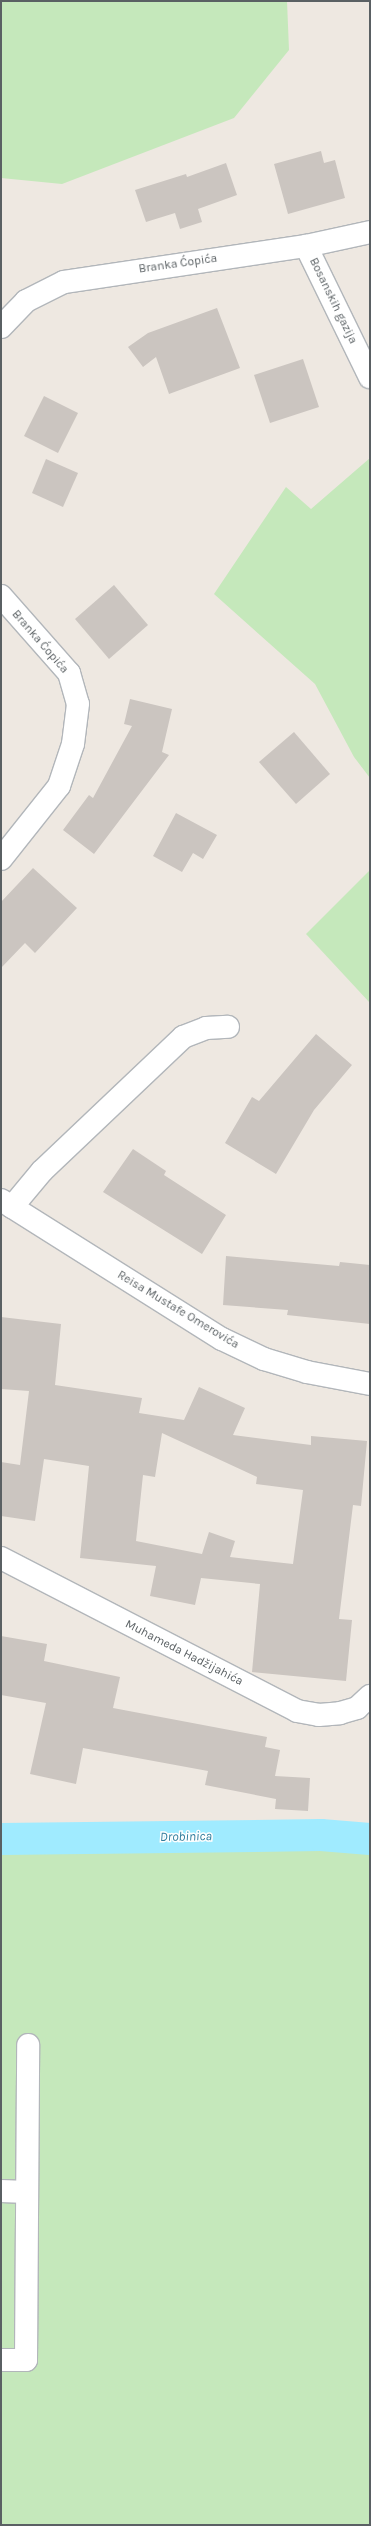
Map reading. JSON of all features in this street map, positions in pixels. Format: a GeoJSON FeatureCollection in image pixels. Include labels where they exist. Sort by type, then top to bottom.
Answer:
{"type":"FeatureCollection","features":[{"type":"Feature","properties":{"kind":"street","name":"Branka Ćopića"},"geometry":{"type":"LineString","coordinates":[[1,327],[26,301],[64,282],[306,246],[370,232]]}},
{"type":"Feature","properties":{"kind":"street","name":"Bosanskih gazija"},"geometry":{"type":"LineString","coordinates":[[306,246],[370,377]]}},
{"type":"Feature","properties":{"kind":"street","name":"Branka Ćopića"},"geometry":{"type":"LineString","coordinates":[[1,596],[69,673],[78,704],[73,744],[59,786],[1,859]]}},
{"type":"Feature","properties":{"kind":"street"},"geometry":{"type":"LineString","coordinates":[[7,1203],[183,1037],[206,1028],[228,1028]]}},
{"type":"Feature","properties":{"kind":"street","name":"Reisa Mustafe Omerovića"},"geometry":{"type":"LineString","coordinates":[[7,1203],[222,1339],[271,1361],[307,1372],[370,1384]]}},
{"type":"Feature","properties":{"kind":"street","name":"Muhameda Hadžijahića"},"geometry":{"type":"LineString","coordinates":[[1,1558],[297,1711],[319,1715],[340,1714],[357,1708],[370,1696]]}},
{"type":"Feature","properties":{"kind":"street"},"geometry":{"type":"LineString","coordinates":[[1,2360],[26,2360],[28,2045]]}},
{"type":"Feature","properties":{"kind":"street"},"geometry":{"type":"LineString","coordinates":[[1,2191],[27,2192]]}},
{"type":"Feature","properties":{"kind":"green space"},"geometry":{"type":"Polygon","coordinates":[[[1,1],[287,1],[289,50],[234,118],[62,184],[1,178],[1,1]]]}},
{"type":"Feature","properties":{"kind":"green space"},"geometry":{"type":"Polygon","coordinates":[[[370,458],[370,778],[354,757],[315,684],[214,594],[286,487],[311,509],[370,458]]]}},
{"type":"Feature","properties":{"kind":"green space"},"geometry":{"type":"Polygon","coordinates":[[[370,870],[370,1003],[306,934],[370,870]]]}},
{"type":"Feature","properties":{"kind":"green space"},"geometry":{"type":"Polygon","coordinates":[[[321,1835],[370,1839],[370,2525],[1,2525],[1,1839],[321,1835]]]}},
{"type":"Feature","properties":{"kind":"building"},"geometry":{"type":"Polygon","coordinates":[[[321,151],[324,163],[335,160],[345,198],[288,214],[274,164],[321,151]]]}},
{"type":"Feature","properties":{"kind":"building"},"geometry":{"type":"Polygon","coordinates":[[[226,163],[237,195],[198,209],[202,222],[180,229],[175,213],[146,222],[135,190],[186,174],[187,177],[226,163]]]}},
{"type":"Feature","properties":{"kind":"building"},"geometry":{"type":"Polygon","coordinates":[[[217,308],[240,368],[169,394],[156,357],[143,367],[128,347],[148,333],[217,308]]]}},
{"type":"Feature","properties":{"kind":"building"},"geometry":{"type":"Polygon","coordinates":[[[303,359],[319,407],[270,423],[254,375],[303,359]]]}},
{"type":"Feature","properties":{"kind":"building"},"geometry":{"type":"Polygon","coordinates":[[[44,396],[78,413],[58,453],[24,436],[44,396]]]}},
{"type":"Feature","properties":{"kind":"building"},"geometry":{"type":"Polygon","coordinates":[[[46,459],[78,473],[63,507],[32,493],[46,459]]]}},
{"type":"Feature","properties":{"kind":"building"},"geometry":{"type":"Polygon","coordinates":[[[114,585],[148,625],[109,659],[75,619],[114,585]]]}},
{"type":"Feature","properties":{"kind":"building"},"geometry":{"type":"Polygon","coordinates":[[[130,699],[172,709],[162,752],[169,755],[94,854],[63,830],[89,795],[93,798],[132,726],[124,724],[130,699]]]}},
{"type":"Feature","properties":{"kind":"building"},"geometry":{"type":"Polygon","coordinates":[[[294,732],[330,774],[296,804],[259,762],[294,732]]]}},
{"type":"Feature","properties":{"kind":"building"},"geometry":{"type":"Polygon","coordinates":[[[176,813],[217,835],[203,859],[193,853],[182,872],[153,856],[176,813]]]}},
{"type":"Feature","properties":{"kind":"building"},"geometry":{"type":"Polygon","coordinates":[[[33,868],[77,908],[35,953],[25,943],[1,968],[1,902],[33,868]]]}},
{"type":"Feature","properties":{"kind":"building"},"geometry":{"type":"Polygon","coordinates":[[[316,1034],[352,1065],[314,1110],[276,1174],[225,1143],[252,1097],[259,1101],[316,1034]]]}},
{"type":"Feature","properties":{"kind":"building"},"geometry":{"type":"Polygon","coordinates":[[[133,1149],[166,1171],[164,1175],[226,1215],[202,1254],[103,1192],[133,1149]]]}},
{"type":"Feature","properties":{"kind":"building"},"geometry":{"type":"Polygon","coordinates":[[[226,1256],[339,1266],[340,1262],[370,1265],[370,1324],[287,1315],[288,1310],[223,1305],[226,1256]]]}},
{"type":"Feature","properties":{"kind":"building"},"geometry":{"type":"Polygon","coordinates":[[[1,1317],[61,1324],[55,1385],[142,1398],[139,1413],[184,1420],[199,1387],[245,1408],[233,1435],[311,1445],[311,1436],[367,1441],[361,1506],[353,1505],[339,1619],[352,1620],[346,1681],[252,1672],[260,1584],[201,1578],[195,1605],[150,1596],[156,1566],[80,1558],[89,1466],[44,1459],[35,1521],[1,1516],[1,1462],[20,1465],[29,1391],[1,1389],[1,1317]],[[162,1433],[155,1477],[143,1475],[136,1541],[202,1554],[209,1532],[235,1541],[230,1557],[293,1564],[303,1490],[256,1484],[257,1477],[162,1433]]]}},
{"type":"Feature","properties":{"kind":"building"},"geometry":{"type":"Polygon","coordinates":[[[1,1636],[47,1644],[44,1661],[120,1677],[113,1708],[267,1737],[265,1747],[280,1750],[275,1776],[310,1778],[308,1811],[275,1809],[276,1799],[205,1785],[208,1771],[83,1748],[76,1784],[30,1774],[46,1703],[1,1695],[1,1636]]]}},
{"type":"Feature","properties":{"kind":"waterway","name":"Drobinica"},"geometry":{"type":"LineString","coordinates":[[1,1839],[321,1835],[370,1839]]}}]}
